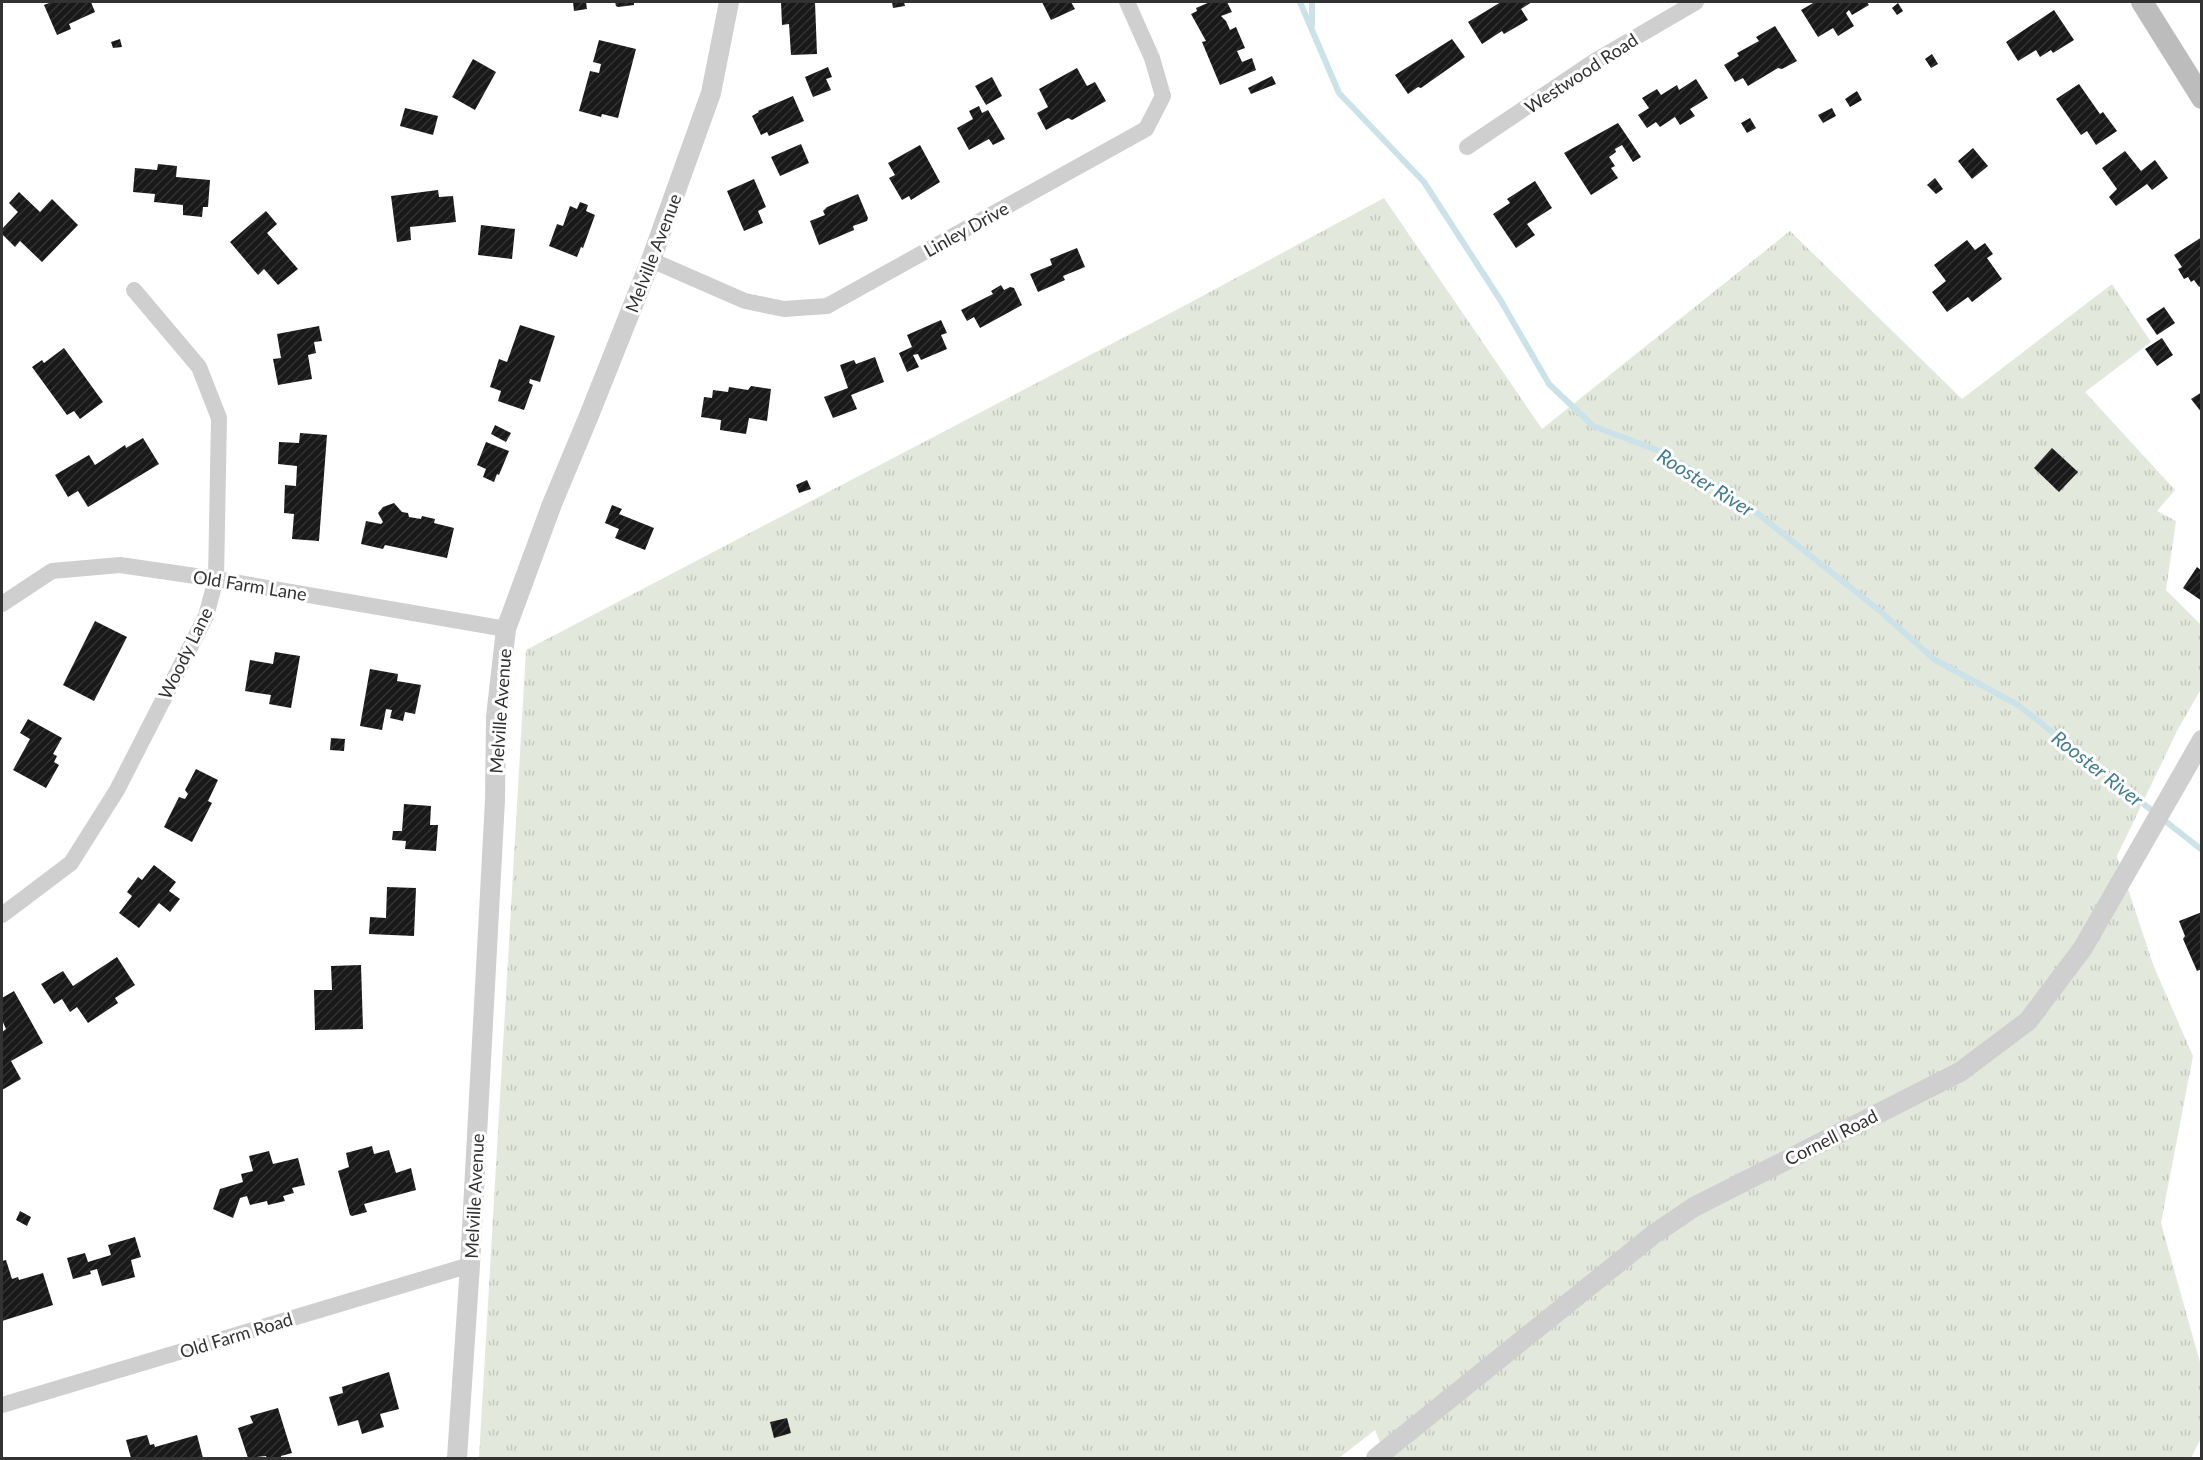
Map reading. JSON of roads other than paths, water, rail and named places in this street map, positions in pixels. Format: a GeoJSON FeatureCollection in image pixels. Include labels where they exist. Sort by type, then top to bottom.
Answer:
{"type":"FeatureCollection","features":[{"type":"Feature","properties":{"kind":"main road"},"geometry":{"type":"LineString","coordinates":[[2142,2],[2200,92]]}},
{"type":"Feature","properties":{"kind":"street","name":"Melville Avenue"},"geometry":{"type":"LineString","coordinates":[[457,1458],[470,1265],[495,800],[496,717],[506,629],[552,504],[651,260],[711,93],[729,2]]}},
{"type":"Feature","properties":{"kind":"street","name":"Linley Drive"},"geometry":{"type":"LineString","coordinates":[[651,260],[745,301],[784,309],[827,306],[1146,129],[1163,96],[1152,58],[1126,2]]}},
{"type":"Feature","properties":{"kind":"street","name":"Westwood Road"},"geometry":{"type":"LineString","coordinates":[[1467,147],[1595,62],[1696,2]]}},
{"type":"Feature","properties":{"kind":"street","name":"Woody Lane"},"geometry":{"type":"LineString","coordinates":[[2,915],[70,863],[122,780],[206,616],[216,579],[219,418],[200,367],[134,290]]}},
{"type":"Feature","properties":{"kind":"street","name":"Old Farm Lane"},"geometry":{"type":"LineString","coordinates":[[2,604],[52,571],[120,565],[216,579],[506,629]]}},
{"type":"Feature","properties":{"kind":"street","name":"Cornell Road"},"geometry":{"type":"LineString","coordinates":[[1376,1458],[1670,1223],[1694,1207],[1960,1072],[2028,1021],[2083,948],[2202,740]]}},
{"type":"Feature","properties":{"kind":"street","name":"Old Farm Road"},"geometry":{"type":"LineString","coordinates":[[2,1406],[470,1265]]}},
{"type":"Feature","properties":{"kind":"waterway","name":"Rooster River"},"geometry":{"type":"LineString","coordinates":[[1300,2],[1339,93],[1424,182],[1501,301],[1549,384],[1593,426],[1667,454],[1748,506],[1880,611],[1935,660],[2018,705],[2202,850]]}},
{"type":"Feature","properties":{"kind":"waterway"},"geometry":{"type":"LineString","coordinates":[[1312,2],[1312,25]]}}]}
